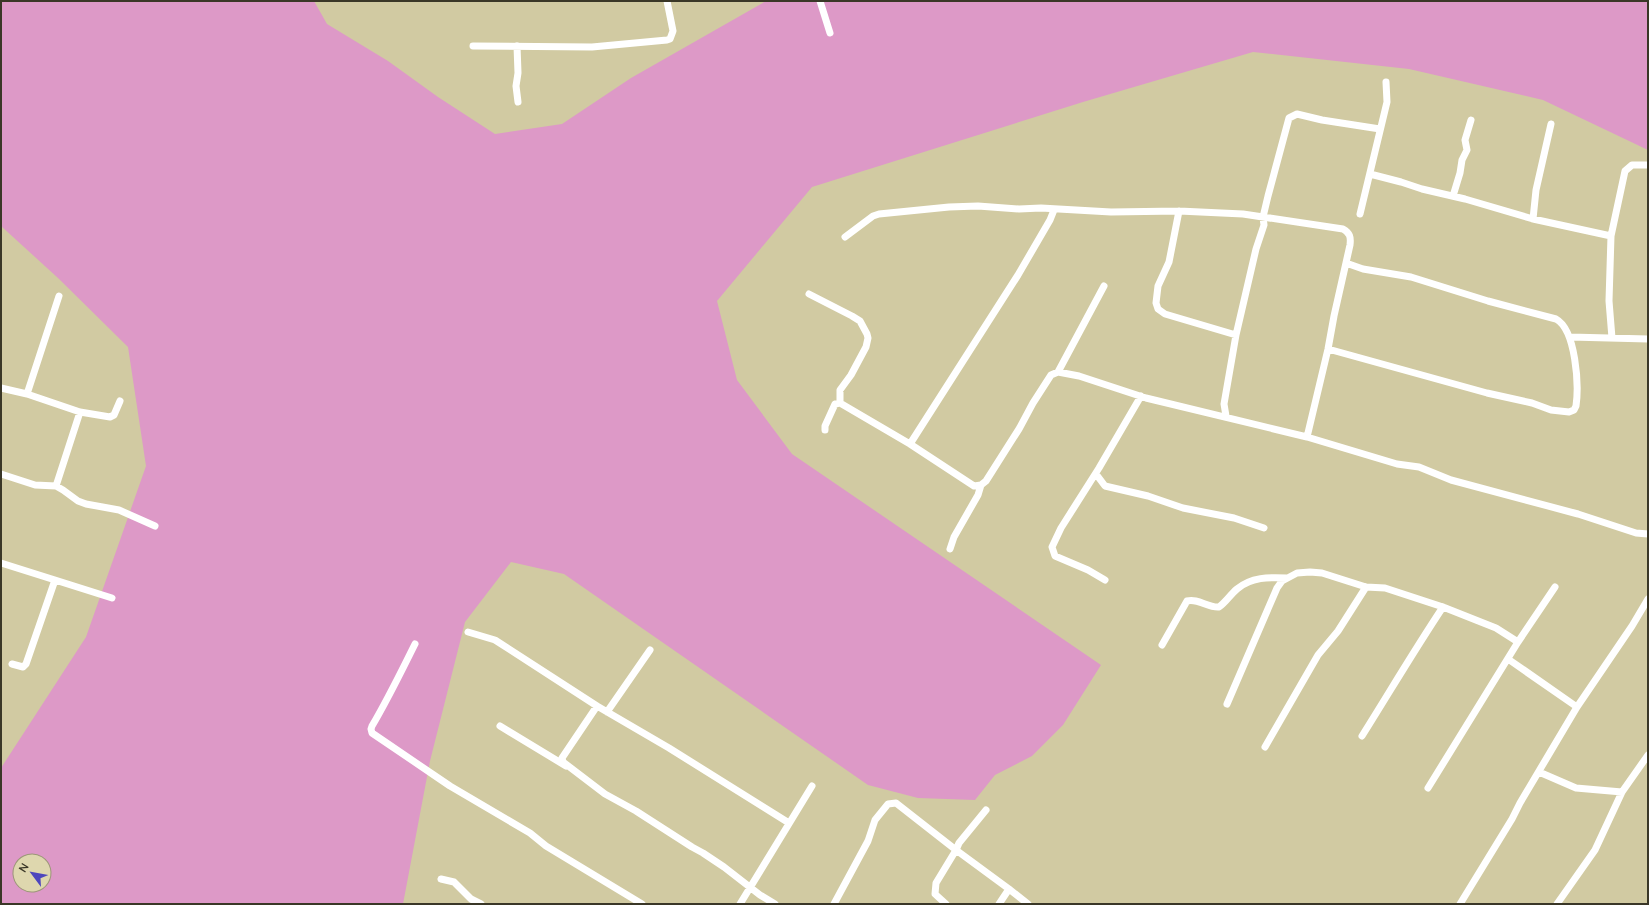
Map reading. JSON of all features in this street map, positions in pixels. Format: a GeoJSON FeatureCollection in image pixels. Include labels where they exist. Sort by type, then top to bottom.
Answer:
{"type":"FeatureCollection","features":[{"type":"Feature","properties":{"kind":"street"},"geometry":{"type":"LineString","coordinates":[[473,46],[592,47],[667,40],[670,39],[673,31],[667,1]]}},
{"type":"Feature","properties":{"kind":"street"},"geometry":{"type":"LineString","coordinates":[[820,1],[830,33]]}},
{"type":"Feature","properties":{"kind":"street"},"geometry":{"type":"LineString","coordinates":[[517,46],[518,73],[516,86],[518,102]]}},
{"type":"Feature","properties":{"kind":"street"},"geometry":{"type":"LineString","coordinates":[[1360,214],[1388,102],[1386,82]]}},
{"type":"Feature","properties":{"kind":"street"},"geometry":{"type":"LineString","coordinates":[[1226,416],[1224,404],[1236,335],[1256,249],[1264,225],[1263,217],[1289,118],[1297,114],[1380,130]]}},
{"type":"Feature","properties":{"kind":"street"},"geometry":{"type":"LineString","coordinates":[[1454,196],[1462,160],[1467,150],[1465,140],[1472,120]]}},
{"type":"Feature","properties":{"kind":"street"},"geometry":{"type":"LineString","coordinates":[[1533,219],[1536,190],[1551,124]]}},
{"type":"Feature","properties":{"kind":"street"},"geometry":{"type":"LineString","coordinates":[[1612,338],[1609,301],[1611,236],[1625,171],[1632,164],[1648,165]]}},
{"type":"Feature","properties":{"kind":"street"},"geometry":{"type":"LineString","coordinates":[[1370,174],[1533,219],[1611,236]]}},
{"type":"Feature","properties":{"kind":"street"},"geometry":{"type":"LineString","coordinates":[[845,237],[863,222],[879,214],[949,207],[978,206],[1111,212],[1219,212],[1336,227],[1348,231],[1351,236],[1350,245],[1328,349],[1307,437]]}},
{"type":"Feature","properties":{"kind":"street"},"geometry":{"type":"LineString","coordinates":[[910,444],[1018,275],[1050,220],[1054,210]]}},
{"type":"Feature","properties":{"kind":"street"},"geometry":{"type":"LineString","coordinates":[[1179,211],[1169,262],[1158,286],[1156,303],[1158,309],[1165,314],[1236,335]]}},
{"type":"Feature","properties":{"kind":"street"},"geometry":{"type":"LineString","coordinates":[[1328,349],[1532,403],[1551,410],[1569,412],[1574,410],[1577,400],[1575,365],[1570,337],[1565,327],[1556,319],[1488,301],[1410,277],[1363,269],[1346,263]]}},
{"type":"Feature","properties":{"kind":"street"},"geometry":{"type":"LineString","coordinates":[[1058,372],[1104,286]]}},
{"type":"Feature","properties":{"kind":"street"},"geometry":{"type":"LineString","coordinates":[[810,294],[860,321],[867,334],[868,342],[866,347],[851,375],[840,390],[840,403]]}},
{"type":"Feature","properties":{"kind":"street"},"geometry":{"type":"LineString","coordinates":[[27,394],[58,296]]}},
{"type":"Feature","properties":{"kind":"street"},"geometry":{"type":"LineString","coordinates":[[1570,337],[1648,339]]}},
{"type":"Feature","properties":{"kind":"street"},"geometry":{"type":"LineString","coordinates":[[825,430],[825,426],[835,404],[840,403],[910,444],[974,486],[981,485],[986,481],[999,461],[1051,375],[1058,372],[1080,376],[1141,396],[1307,437],[1397,464],[1419,467],[1451,480],[1578,514],[1636,534],[1648,534]]}},
{"type":"Feature","properties":{"kind":"street"},"geometry":{"type":"LineString","coordinates":[[1,388],[27,394],[80,412],[110,417],[114,415],[120,401]]}},
{"type":"Feature","properties":{"kind":"street"},"geometry":{"type":"LineString","coordinates":[[1105,580],[1088,570],[1055,556],[1052,547],[1061,528],[1096,474],[1141,396]]}},
{"type":"Feature","properties":{"kind":"street"},"geometry":{"type":"LineString","coordinates":[[56,486],[80,412]]}},
{"type":"Feature","properties":{"kind":"street"},"geometry":{"type":"LineString","coordinates":[[1,474],[35,485],[56,486],[78,501],[86,504],[119,510],[155,526]]}},
{"type":"Feature","properties":{"kind":"street"},"geometry":{"type":"LineString","coordinates":[[1096,474],[1105,486],[1148,496],[1183,508],[1234,518],[1264,528]]}},
{"type":"Feature","properties":{"kind":"street"},"geometry":{"type":"LineString","coordinates":[[950,550],[954,537],[978,495],[981,485]]}},
{"type":"Feature","properties":{"kind":"street"},"geometry":{"type":"LineString","coordinates":[[1,563],[112,598]]}},
{"type":"Feature","properties":{"kind":"street"},"geometry":{"type":"LineString","coordinates":[[1226,704],[1277,588],[1282,581],[1297,573],[1322,573],[1366,587],[1385,588],[1443,607],[1496,628],[1518,642]]}},
{"type":"Feature","properties":{"kind":"street"},"geometry":{"type":"LineString","coordinates":[[1162,645],[1187,601],[1191,600],[1210,606],[1219,606],[1237,589],[1254,580],[1264,577],[1287,578]]}},
{"type":"Feature","properties":{"kind":"street"},"geometry":{"type":"LineString","coordinates":[[12,664],[24,667],[26,664],[55,580]]}},
{"type":"Feature","properties":{"kind":"street"},"geometry":{"type":"LineString","coordinates":[[1265,747],[1318,655],[1338,631],[1366,587]]}},
{"type":"Feature","properties":{"kind":"street"},"geometry":{"type":"LineString","coordinates":[[1428,788],[1518,642],[1555,587]]}},
{"type":"Feature","properties":{"kind":"street"},"geometry":{"type":"LineString","coordinates":[[1460,904],[1512,819],[1520,802],[1577,707],[1632,626],[1648,599]]}},
{"type":"Feature","properties":{"kind":"street"},"geometry":{"type":"LineString","coordinates":[[1362,736],[1387,697],[1398,675],[1443,607]]}},
{"type":"Feature","properties":{"kind":"street"},"geometry":{"type":"LineString","coordinates":[[468,632],[495,640],[597,706],[669,748],[789,823]]}},
{"type":"Feature","properties":{"kind":"street"},"geometry":{"type":"LineString","coordinates":[[415,644],[388,699],[372,726],[372,733],[450,786],[530,833],[546,846],[642,904]]}},
{"type":"Feature","properties":{"kind":"street"},"geometry":{"type":"LineString","coordinates":[[607,712],[650,650]]}},
{"type":"Feature","properties":{"kind":"street"},"geometry":{"type":"LineString","coordinates":[[1508,659],[1577,707]]}},
{"type":"Feature","properties":{"kind":"street"},"geometry":{"type":"LineString","coordinates":[[597,706],[562,758],[563,762],[605,794],[636,811],[692,847],[704,853],[760,895],[775,904]]}},
{"type":"Feature","properties":{"kind":"street"},"geometry":{"type":"LineString","coordinates":[[500,726],[571,769]]}},
{"type":"Feature","properties":{"kind":"street"},"geometry":{"type":"LineString","coordinates":[[1557,904],[1595,850],[1622,792],[1648,755]]}},
{"type":"Feature","properties":{"kind":"street"},"geometry":{"type":"LineString","coordinates":[[1539,772],[1576,788],[1622,792]]}},
{"type":"Feature","properties":{"kind":"street"},"geometry":{"type":"LineString","coordinates":[[740,904],[812,786]]}},
{"type":"Feature","properties":{"kind":"street"},"geometry":{"type":"LineString","coordinates":[[834,904],[868,841],[875,820],[888,804],[896,803],[1028,904]]}},
{"type":"Feature","properties":{"kind":"street"},"geometry":{"type":"LineString","coordinates":[[946,904],[935,894],[936,883],[959,843],[986,810]]}},
{"type":"Feature","properties":{"kind":"street"},"geometry":{"type":"LineString","coordinates":[[441,879],[454,882],[471,899],[481,904]]}},
{"type":"Feature","properties":{"kind":"street"},"geometry":{"type":"LineString","coordinates":[[999,904],[1009,890]]}},
{"type":"Feature","properties":{"kind":"shaded area"},"geometry":{"type":"Polygon","coordinates":[[[1,1],[314,1],[327,24],[388,61],[438,97],[495,134],[562,124],[631,78],[766,1],[1648,1],[1648,150],[1543,100],[1409,69],[1253,52],[1083,102],[812,187],[717,301],[737,380],[792,454],[1101,665],[1063,725],[1032,756],[995,775],[975,800],[918,798],[868,785],[564,574],[511,562],[465,622],[430,761],[403,904],[1,904],[1,768],[86,637],[146,466],[128,347],[58,278],[1,226],[1,1]]]}}]}
